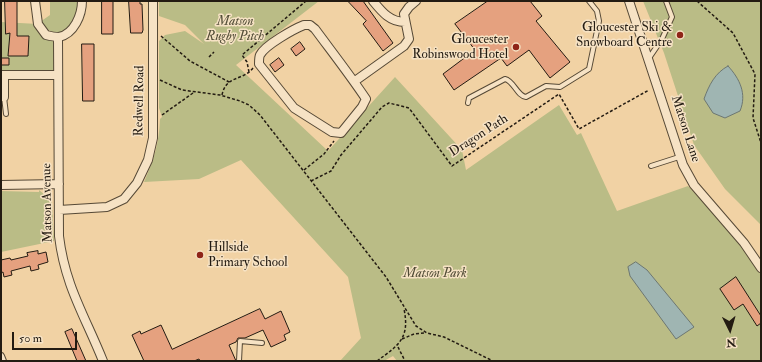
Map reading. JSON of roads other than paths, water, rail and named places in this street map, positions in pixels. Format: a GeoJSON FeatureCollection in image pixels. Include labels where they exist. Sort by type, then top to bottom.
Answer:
{"type":"FeatureCollection","features":[{"type":"Feature","properties":{"kind":"street"},"geometry":{"type":"LineString","coordinates":[[35,1],[38,24],[46,35],[58,37],[69,33],[82,10],[82,1]]}},
{"type":"Feature","properties":{"kind":"street","name":"Redwell Road"},"geometry":{"type":"LineString","coordinates":[[59,210],[107,207],[124,199],[137,183],[148,160],[153,138],[153,1]]}},
{"type":"Feature","properties":{"kind":"street"},"geometry":{"type":"LineString","coordinates":[[373,1],[390,19],[397,22],[405,22]]}},
{"type":"Feature","properties":{"kind":"street"},"geometry":{"type":"LineString","coordinates":[[355,81],[404,46],[409,39],[404,14],[416,1]]}},
{"type":"Feature","properties":{"kind":"street","name":"Matson Lane"},"geometry":{"type":"LineString","coordinates":[[629,1],[658,86],[679,157],[694,185],[744,243],[761,268]]}},
{"type":"Feature","properties":{"kind":"street"},"geometry":{"type":"LineString","coordinates":[[304,25],[310,25],[355,81],[366,98],[365,104],[341,134],[337,134],[294,108],[261,68],[259,60],[260,54],[295,29],[304,25]]}},
{"type":"Feature","properties":{"kind":"street","name":"Matson Avenue"},"geometry":{"type":"LineString","coordinates":[[58,37],[59,236],[67,279],[76,303],[103,361]]}},
{"type":"Feature","properties":{"kind":"street"},"geometry":{"type":"LineString","coordinates":[[3,97],[3,75],[58,75]]}},
{"type":"Feature","properties":{"kind":"street"},"geometry":{"type":"LineString","coordinates":[[1,185],[59,184]]}},
{"type":"Feature","properties":{"kind":"street"},"geometry":{"type":"LineString","coordinates":[[1,356],[3,361]]}},
{"type":"Feature","properties":{"kind":"lane"},"geometry":{"type":"LineString","coordinates":[[468,103],[469,98],[505,79],[508,80],[523,97],[526,97],[546,86],[560,88],[586,72],[591,65],[599,21],[597,11],[589,1]]}},
{"type":"Feature","properties":{"kind":"lane"},"geometry":{"type":"LineString","coordinates":[[649,58],[662,39],[672,16],[666,1]]}},
{"type":"Feature","properties":{"kind":"lane"},"geometry":{"type":"LineString","coordinates":[[3,97],[6,114]]}},
{"type":"Feature","properties":{"kind":"lane"},"geometry":{"type":"LineString","coordinates":[[651,166],[679,157]]}},
{"type":"Feature","properties":{"kind":"lane"},"geometry":{"type":"LineString","coordinates":[[239,361],[240,341],[262,343]]}},
{"type":"Feature","properties":{"kind":"water"},"geometry":{"type":"Polygon","coordinates":[[[728,66],[739,81],[743,99],[740,111],[725,118],[713,113],[704,99],[713,80],[719,72],[728,66]]]}},
{"type":"Feature","properties":{"kind":"water"},"geometry":{"type":"Polygon","coordinates":[[[636,262],[647,270],[694,327],[676,339],[630,276],[628,267],[636,262]]]}},
{"type":"Feature","properties":{"kind":"place","name":"Gloucester Ski & Snowboard Centre"},"geometry":{"type":"Point","coordinates":[680,35]}},
{"type":"Feature","properties":{"kind":"place","name":"Gloucester Robinswood Hotel"},"geometry":{"type":"Point","coordinates":[516,47]}},
{"type":"Feature","properties":{"kind":"place","name":"Hillside Primary School"},"geometry":{"type":"Point","coordinates":[200,255]}},
{"type":"Feature","properties":{"kind":"park label","name":"Matson Rugby Pitch"},"geometry":{"type":"Point","coordinates":[235,30]}},
{"type":"Feature","properties":{"kind":"park label","name":"Matson Park"},"geometry":{"type":"Point","coordinates":[435,274]}}]}
